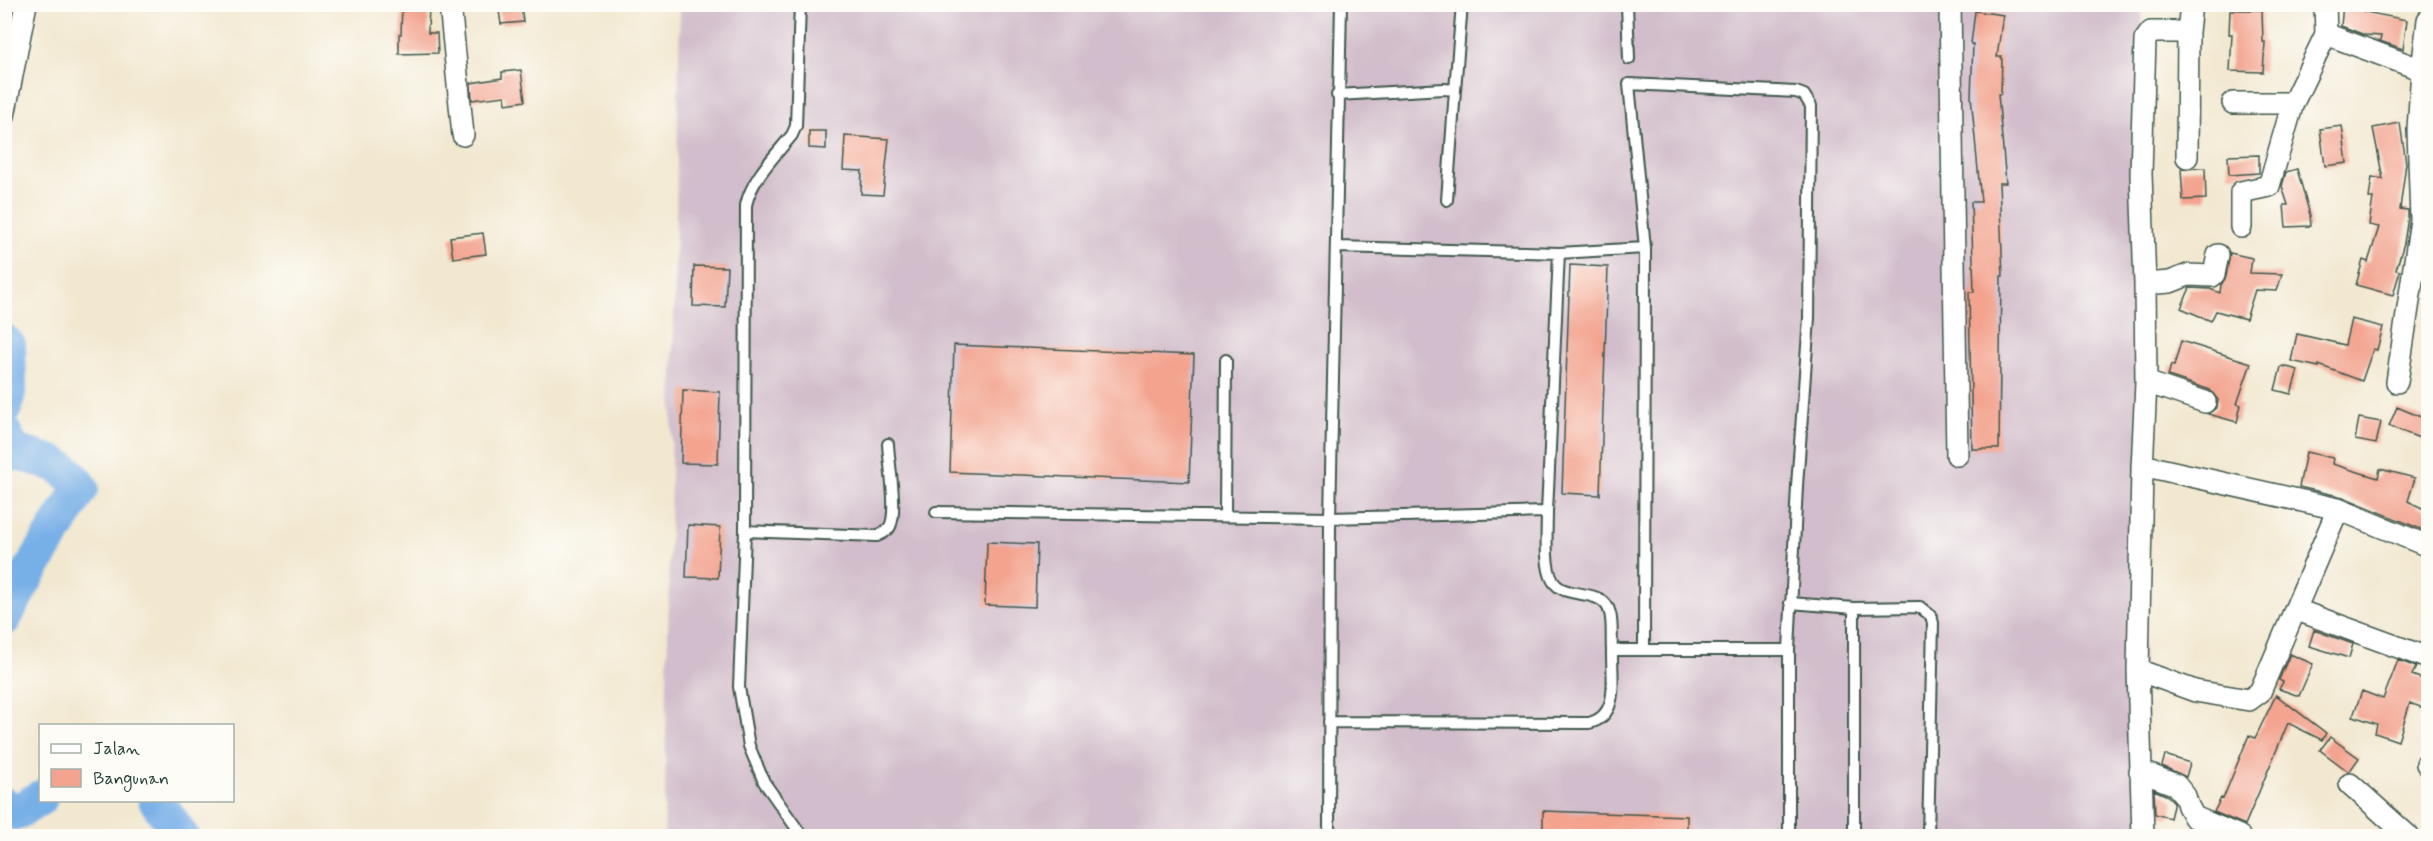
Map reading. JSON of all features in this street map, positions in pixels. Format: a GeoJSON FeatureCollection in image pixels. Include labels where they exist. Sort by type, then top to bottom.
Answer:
{"type":"FeatureCollection","features":[{"type":"Feature","properties":{"kind":"street"},"geometry":{"type":"LineString","coordinates":[[4,116],[26,4]]}},
{"type":"Feature","properties":{"kind":"street"},"geometry":{"type":"LineString","coordinates":[[450,4],[463,135]]}},
{"type":"Feature","properties":{"kind":"street"},"geometry":{"type":"LineString","coordinates":[[1950,4],[1957,455]]}},
{"type":"Feature","properties":{"kind":"street"},"geometry":{"type":"LineString","coordinates":[[2187,157],[2188,32],[2191,4]]}},
{"type":"Feature","properties":{"kind":"street"},"geometry":{"type":"LineString","coordinates":[[2241,227],[2241,192],[2270,186],[2272,182],[2273,169],[2293,103],[2326,34],[2325,4]]}},
{"type":"Feature","properties":{"kind":"street"},"geometry":{"type":"LineString","coordinates":[[2397,382],[2421,220],[2418,129],[2428,20]]}},
{"type":"Feature","properties":{"kind":"street"},"geometry":{"type":"LineString","coordinates":[[2143,837],[2138,670],[2146,382],[2141,174],[2145,40],[2151,32],[2188,32]]}},
{"type":"Feature","properties":{"kind":"street"},"geometry":{"type":"LineString","coordinates":[[2326,34],[2422,70]]}},
{"type":"Feature","properties":{"kind":"street"},"geometry":{"type":"LineString","coordinates":[[2233,104],[2293,103]]}},
{"type":"Feature","properties":{"kind":"street"},"geometry":{"type":"LineString","coordinates":[[2145,284],[2170,282],[2188,274],[2212,276],[2218,255]]}},
{"type":"Feature","properties":{"kind":"street"},"geometry":{"type":"LineString","coordinates":[[2146,382],[2205,402]]}},
{"type":"Feature","properties":{"kind":"street"},"geometry":{"type":"LineString","coordinates":[[2142,465],[2338,509],[2428,546]]}},
{"type":"Feature","properties":{"kind":"street"},"geometry":{"type":"LineString","coordinates":[[2138,670],[2195,691],[2249,700],[2260,692],[2297,610],[2338,509]]}},
{"type":"Feature","properties":{"kind":"street"},"geometry":{"type":"LineString","coordinates":[[2297,610],[2427,651]]}},
{"type":"Feature","properties":{"kind":"street"},"geometry":{"type":"LineString","coordinates":[[2140,771],[2176,785],[2182,790],[2194,817],[2239,837]]}},
{"type":"Feature","properties":{"kind":"street"},"geometry":{"type":"LineString","coordinates":[[2350,784],[2408,837]]}},
{"type":"Feature","properties":{"kind":"lane"},"geometry":{"type":"LineString","coordinates":[[800,4],[796,126],[792,135],[755,182],[749,192],[746,205],[745,531],[739,687],[749,746],[764,782],[802,837]]}},
{"type":"Feature","properties":{"kind":"lane"},"geometry":{"type":"LineString","coordinates":[[1329,837],[1330,518],[1337,247],[1337,94],[1341,4]]}},
{"type":"Feature","properties":{"kind":"lane"},"geometry":{"type":"LineString","coordinates":[[1447,200],[1462,4]]}},
{"type":"Feature","properties":{"kind":"lane"},"geometry":{"type":"LineString","coordinates":[[1627,4],[1629,59]]}},
{"type":"Feature","properties":{"kind":"lane"},"geometry":{"type":"LineString","coordinates":[[1644,650],[1645,248],[1629,84],[1796,92],[1808,100],[1811,106],[1809,318],[1790,603],[1789,837]]}},
{"type":"Feature","properties":{"kind":"lane"},"geometry":{"type":"LineString","coordinates":[[1337,94],[1455,90]]}},
{"type":"Feature","properties":{"kind":"lane"},"geometry":{"type":"LineString","coordinates":[[1337,247],[1559,253],[1645,248]]}},
{"type":"Feature","properties":{"kind":"lane"},"geometry":{"type":"LineString","coordinates":[[1329,722],[1589,723],[1599,721],[1611,707],[1610,612],[1604,602],[1594,597],[1560,590],[1549,573],[1547,512],[1559,253]]}},
{"type":"Feature","properties":{"kind":"lane"},"geometry":{"type":"LineString","coordinates":[[1225,516],[1226,360]]}},
{"type":"Feature","properties":{"kind":"lane"},"geometry":{"type":"LineString","coordinates":[[745,531],[877,536],[886,532],[891,526],[893,512],[888,444]]}},
{"type":"Feature","properties":{"kind":"lane"},"geometry":{"type":"LineString","coordinates":[[936,512],[1330,518],[1547,512]]}},
{"type":"Feature","properties":{"kind":"lane"},"geometry":{"type":"LineString","coordinates":[[1790,603],[1854,608],[1920,607],[1931,616],[1933,635],[1928,837]]}},
{"type":"Feature","properties":{"kind":"lane"},"geometry":{"type":"LineString","coordinates":[[1854,608],[1854,837]]}},
{"type":"Feature","properties":{"kind":"lane"},"geometry":{"type":"LineString","coordinates":[[1612,650],[1789,650]]}},
{"type":"Feature","properties":{"kind":"shaded area"},"geometry":{"type":"Polygon","coordinates":[[[680,5],[2142,5],[2143,836],[664,836],[680,5]]]}},
{"type":"Feature","properties":{"kind":"building"},"geometry":{"type":"Polygon","coordinates":[[[402,4],[429,4],[428,33],[437,33],[438,53],[399,54],[402,4]]]}},
{"type":"Feature","properties":{"kind":"building"},"geometry":{"type":"Polygon","coordinates":[[[498,4],[521,4],[523,22],[501,24],[498,4]]]}},
{"type":"Feature","properties":{"kind":"building"},"geometry":{"type":"Polygon","coordinates":[[[2343,4],[2366,4],[2365,12],[2407,20],[2403,49],[2380,41],[2381,36],[2365,35],[2341,26],[2343,4]]]}},
{"type":"Feature","properties":{"kind":"building"},"geometry":{"type":"Polygon","coordinates":[[[2230,10],[2262,10],[2263,42],[2265,42],[2263,72],[2230,71],[2232,34],[2229,34],[2230,10]]]}},
{"type":"Feature","properties":{"kind":"building"},"geometry":{"type":"Polygon","coordinates":[[[1975,11],[2003,15],[1997,57],[2002,57],[2001,94],[1998,94],[2006,183],[1999,183],[2003,276],[2001,276],[1999,449],[1972,449],[1969,292],[1974,292],[1971,202],[1981,202],[1971,96],[1973,44],[1971,44],[1975,11]]]}},
{"type":"Feature","properties":{"kind":"building"},"geometry":{"type":"Polygon","coordinates":[[[521,70],[525,101],[506,104],[505,96],[472,100],[471,83],[502,78],[502,72],[521,70]]]}},
{"type":"Feature","properties":{"kind":"building"},"geometry":{"type":"Polygon","coordinates":[[[2400,123],[2406,163],[2400,209],[2408,210],[2408,217],[2404,243],[2396,270],[2400,271],[2393,295],[2356,285],[2363,260],[2368,262],[2379,227],[2369,225],[2373,198],[2369,198],[2372,177],[2383,179],[2373,128],[2400,123]]]}},
{"type":"Feature","properties":{"kind":"building"},"geometry":{"type":"Polygon","coordinates":[[[2342,126],[2347,163],[2325,166],[2320,129],[2342,126]]]}},
{"type":"Feature","properties":{"kind":"building"},"geometry":{"type":"Polygon","coordinates":[[[809,131],[826,131],[826,149],[809,148],[809,131]]]}},
{"type":"Feature","properties":{"kind":"building"},"geometry":{"type":"Polygon","coordinates":[[[845,136],[889,139],[883,195],[861,194],[862,171],[843,170],[845,136]]]}},
{"type":"Feature","properties":{"kind":"building"},"geometry":{"type":"Polygon","coordinates":[[[2259,155],[2259,173],[2229,175],[2228,156],[2259,155]]]}},
{"type":"Feature","properties":{"kind":"building"},"geometry":{"type":"Polygon","coordinates":[[[2205,168],[2206,199],[2183,200],[2181,169],[2205,168]]]}},
{"type":"Feature","properties":{"kind":"building"},"geometry":{"type":"Polygon","coordinates":[[[2297,169],[2311,226],[2286,227],[2284,205],[2288,205],[2282,186],[2286,172],[2297,169]]]}},
{"type":"Feature","properties":{"kind":"building"},"geometry":{"type":"Polygon","coordinates":[[[483,233],[486,254],[453,258],[450,237],[483,233]]]}},
{"type":"Feature","properties":{"kind":"building"},"geometry":{"type":"Polygon","coordinates":[[[2230,253],[2252,258],[2250,273],[2282,274],[2277,291],[2255,290],[2246,319],[2216,311],[2211,321],[2181,308],[2190,288],[2210,289],[2220,293],[2221,285],[2226,277],[2230,253]]]}},
{"type":"Feature","properties":{"kind":"building"},"geometry":{"type":"Polygon","coordinates":[[[1570,265],[1608,267],[1600,495],[1562,493],[1570,265]]]}},
{"type":"Feature","properties":{"kind":"building"},"geometry":{"type":"Polygon","coordinates":[[[694,266],[727,267],[725,307],[693,306],[694,266]]]}},
{"type":"Feature","properties":{"kind":"building"},"geometry":{"type":"Polygon","coordinates":[[[2351,319],[2383,327],[2377,350],[2373,349],[2362,381],[2319,365],[2319,367],[2291,361],[2297,334],[2345,345],[2351,319]]]}},
{"type":"Feature","properties":{"kind":"building"},"geometry":{"type":"Polygon","coordinates":[[[2181,341],[2251,363],[2237,404],[2241,405],[2237,422],[2208,414],[2217,407],[2218,400],[2210,390],[2168,376],[2171,365],[2174,366],[2181,341]]]}},
{"type":"Feature","properties":{"kind":"building"},"geometry":{"type":"Polygon","coordinates":[[[954,345],[1194,355],[1189,482],[950,472],[954,345]]]}},
{"type":"Feature","properties":{"kind":"building"},"geometry":{"type":"Polygon","coordinates":[[[2283,366],[2298,370],[2291,394],[2275,390],[2283,366]]]}},
{"type":"Feature","properties":{"kind":"building"},"geometry":{"type":"Polygon","coordinates":[[[683,390],[720,392],[718,464],[681,463],[683,390]]]}},
{"type":"Feature","properties":{"kind":"building"},"geometry":{"type":"Polygon","coordinates":[[[2397,407],[2428,420],[2422,439],[2389,426],[2397,407]]]}},
{"type":"Feature","properties":{"kind":"building"},"geometry":{"type":"Polygon","coordinates":[[[2359,418],[2381,422],[2376,444],[2355,440],[2359,418]]]}},
{"type":"Feature","properties":{"kind":"building"},"geometry":{"type":"Polygon","coordinates":[[[2306,452],[2333,458],[2332,464],[2378,478],[2380,469],[2415,478],[2408,501],[2428,511],[2428,532],[2343,497],[2299,487],[2306,452]]]}},
{"type":"Feature","properties":{"kind":"building"},"geometry":{"type":"Polygon","coordinates":[[[688,525],[720,527],[718,578],[686,577],[688,525]]]}},
{"type":"Feature","properties":{"kind":"building"},"geometry":{"type":"Polygon","coordinates":[[[987,542],[1037,544],[1035,607],[985,605],[987,542]]]}},
{"type":"Feature","properties":{"kind":"building"},"geometry":{"type":"Polygon","coordinates":[[[2314,630],[2353,644],[2349,658],[2309,646],[2314,630]]]}},
{"type":"Feature","properties":{"kind":"building"},"geometry":{"type":"Polygon","coordinates":[[[2290,654],[2313,664],[2299,696],[2279,689],[2283,682],[2279,680],[2290,654]]]}},
{"type":"Feature","properties":{"kind":"building"},"geometry":{"type":"Polygon","coordinates":[[[2398,660],[2416,667],[2412,675],[2428,681],[2428,710],[2410,703],[2398,741],[2375,733],[2377,724],[2353,716],[2362,691],[2383,699],[2398,660]]]}},
{"type":"Feature","properties":{"kind":"building"},"geometry":{"type":"Polygon","coordinates":[[[2276,695],[2326,733],[2322,740],[2288,723],[2245,825],[2214,812],[2221,798],[2223,799],[2249,735],[2255,738],[2276,695]]]}},
{"type":"Feature","properties":{"kind":"building"},"geometry":{"type":"Polygon","coordinates":[[[2330,737],[2359,758],[2349,772],[2320,750],[2330,737]]]}},
{"type":"Feature","properties":{"kind":"building"},"geometry":{"type":"Polygon","coordinates":[[[2165,755],[2190,763],[2186,777],[2162,766],[2165,755]]]}},
{"type":"Feature","properties":{"kind":"building"},"geometry":{"type":"Polygon","coordinates":[[[2154,790],[2168,796],[2174,802],[2170,818],[2155,814],[2154,790]]]}},
{"type":"Feature","properties":{"kind":"building"},"geometry":{"type":"Polygon","coordinates":[[[1543,811],[1687,816],[1687,837],[1543,837],[1543,811]]]}},
{"type":"Feature","properties":{"kind":"waterway"},"geometry":{"type":"LineString","coordinates":[[4,342],[8,346],[9,388],[4,408]]}},
{"type":"Feature","properties":{"kind":"waterway"},"geometry":{"type":"LineString","coordinates":[[4,433],[13,452],[60,467],[68,472],[81,488],[4,618]]}},
{"type":"Feature","properties":{"kind":"waterway"},"geometry":{"type":"LineString","coordinates":[[4,805],[16,813],[39,799]]}},
{"type":"Feature","properties":{"kind":"waterway"},"geometry":{"type":"LineString","coordinates":[[157,802],[181,836]]}}]}
